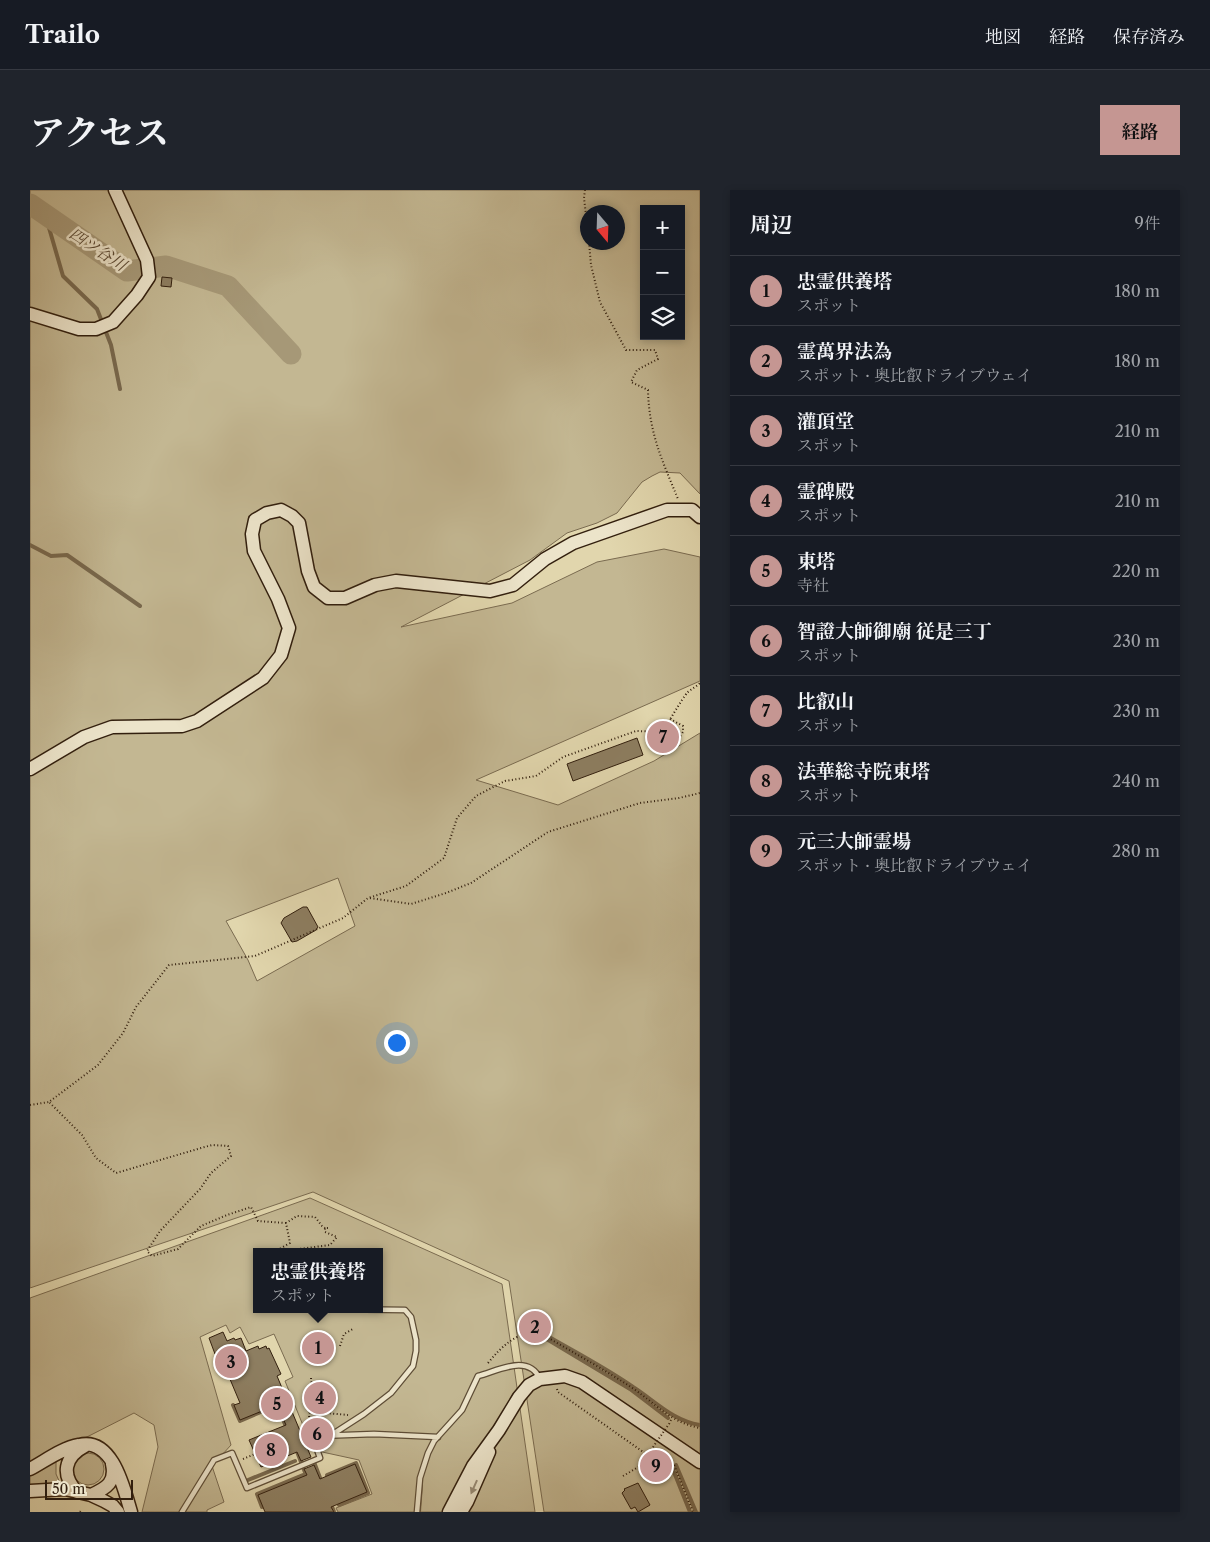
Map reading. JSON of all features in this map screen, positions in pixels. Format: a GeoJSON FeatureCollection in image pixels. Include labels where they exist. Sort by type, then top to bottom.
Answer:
{"type":"FeatureCollection","features":[{"type":"Feature","properties":{"kind":"street"},"geometry":{"type":"LineString","coordinates":[[30,314],[79,329],[96,329],[111,323],[137,295],[149,277],[147,260],[115,190]]}},
{"type":"Feature","properties":{"kind":"street"},"geometry":{"type":"LineString","coordinates":[[30,769],[84,737],[112,726],[182,726],[197,721],[263,678],[281,655],[288,628],[278,599],[254,551],[252,534],[255,520],[268,513],[281,510],[292,516],[298,523],[308,571],[314,587],[328,598],[345,598],[375,585],[396,581],[490,591],[513,585],[545,559],[573,543],[667,510],[692,510],[700,517]]}},
{"type":"Feature","properties":{"kind":"street"},"geometry":{"type":"LineString","coordinates":[[449,1512],[472,1466],[499,1430],[519,1396],[529,1385],[547,1378],[565,1376],[582,1382],[700,1462]]}},
{"type":"Feature","properties":{"kind":"street"},"geometry":{"type":"LineString","coordinates":[[461,1512],[499,1430]]}},
{"type":"Feature","properties":{"kind":"street"},"geometry":{"type":"LineString","coordinates":[[30,1469],[68,1448],[81,1444],[96,1446],[111,1459],[120,1478],[131,1512]]}},
{"type":"Feature","properties":{"kind":"street"},"geometry":{"type":"LineString","coordinates":[[77,1492],[69,1484],[66,1466],[78,1450],[88,1444]]}},
{"type":"Feature","properties":{"kind":"street"},"geometry":{"type":"LineString","coordinates":[[91,1495],[102,1491],[110,1483],[114,1472],[111,1459]]}},
{"type":"Feature","properties":{"kind":"street"},"geometry":{"type":"LineString","coordinates":[[30,1492],[65,1489],[91,1495],[113,1506],[118,1512]]}},
{"type":"Feature","properties":{"kind":"lane"},"geometry":{"type":"LineString","coordinates":[[332,1435],[363,1415],[391,1393],[413,1366],[416,1340],[411,1317],[405,1310],[383,1310]]}},
{"type":"Feature","properties":{"kind":"lane"},"geometry":{"type":"LineString","coordinates":[[417,1512],[420,1478],[428,1453],[434,1441],[462,1410],[478,1376],[521,1364],[532,1368],[547,1378]]}},
{"type":"Feature","properties":{"kind":"lane"},"geometry":{"type":"LineString","coordinates":[[182,1512],[214,1460],[232,1453],[247,1488],[320,1458],[313,1438],[318,1436],[374,1434],[438,1437]]}},
{"type":"Feature","properties":{"kind":"path"},"geometry":{"type":"LineString","coordinates":[[584,190],[585,205]]}},
{"type":"Feature","properties":{"kind":"path"},"geometry":{"type":"LineString","coordinates":[[590,250],[591,265],[600,302],[626,350],[655,350],[658,359],[638,370],[631,382],[648,390],[648,409],[656,446],[683,510]]}},
{"type":"Feature","properties":{"kind":"path"},"geometry":{"type":"LineString","coordinates":[[670,719],[683,726],[683,732],[671,747],[666,747],[662,744],[663,732],[670,719],[687,694],[700,683]]}},
{"type":"Feature","properties":{"kind":"path"},"geometry":{"type":"LineString","coordinates":[[30,1105],[49,1102],[98,1065],[123,1033],[136,1007],[169,965],[255,956],[344,918],[368,898],[406,886],[444,858],[457,818],[476,796],[504,781],[536,776],[563,757],[636,731],[663,732]]}},
{"type":"Feature","properties":{"kind":"path"},"geometry":{"type":"LineString","coordinates":[[368,898],[411,904],[446,893],[471,883],[548,832],[640,803],[700,793]]}},
{"type":"Feature","properties":{"kind":"path"},"geometry":{"type":"LineString","coordinates":[[49,1102],[82,1135],[96,1158],[116,1173],[201,1148],[228,1146],[231,1156],[210,1173],[200,1189],[160,1231],[147,1251],[152,1256],[178,1249],[201,1226],[227,1215],[251,1208],[258,1221],[286,1222],[298,1216],[315,1217],[329,1235],[337,1237],[330,1245],[306,1248]]}},
{"type":"Feature","properties":{"kind":"path"},"geometry":{"type":"LineString","coordinates":[[282,1248],[290,1243],[286,1222]]}},
{"type":"Feature","properties":{"kind":"path"},"geometry":{"type":"LineString","coordinates":[[340,1346],[344,1334],[353,1329]]}},
{"type":"Feature","properties":{"kind":"path"},"geometry":{"type":"LineString","coordinates":[[308,1343],[321,1338]]}},
{"type":"Feature","properties":{"kind":"path"},"geometry":{"type":"LineString","coordinates":[[311,1378],[315,1412],[318,1414],[363,1415]]}},
{"type":"Feature","properties":{"kind":"path"},"geometry":{"type":"LineString","coordinates":[[547,1378],[558,1392],[666,1468],[670,1462]]}},
{"type":"Feature","properties":{"kind":"path"},"geometry":{"type":"LineString","coordinates":[[313,1438],[310,1432],[309,1414],[314,1405]]}},
{"type":"Feature","properties":{"kind":"path"},"geometry":{"type":"LineString","coordinates":[[623,1476],[640,1467],[672,1418],[686,1426],[700,1428]]}},
{"type":"Feature","properties":{"kind":"path"},"geometry":{"type":"LineString","coordinates":[[244,1458],[255,1454]]}},
{"type":"Feature","properties":{"kind":"path"},"geometry":{"type":"LineString","coordinates":[[649,1455],[674,1465],[693,1512]]}},
{"type":"Feature","properties":{"kind":"shaded area"},"geometry":{"type":"Polygon","coordinates":[[[30,190],[700,190],[700,494],[680,473],[660,472],[642,482],[617,513],[597,523],[567,533],[530,560],[401,627],[512,603],[597,562],[664,549],[700,557],[700,681],[476,780],[558,805],[654,761],[700,733],[700,1512],[544,1512],[509,1281],[313,1192],[30,1288],[30,190]],[[338,878],[226,921],[248,960],[257,981],[355,926],[338,878]]]}},
{"type":"Feature","properties":{"kind":"shaded area"},"geometry":{"type":"Polygon","coordinates":[[[310,1198],[502,1284],[535,1512],[338,1512],[336,1508],[372,1494],[359,1460],[313,1450],[285,1381],[293,1377],[274,1334],[249,1344],[240,1327],[230,1333],[226,1325],[200,1337],[231,1445],[212,1466],[224,1502],[207,1510],[207,1512],[142,1512],[158,1447],[154,1425],[134,1413],[30,1466],[30,1298],[310,1198]]]}},
{"type":"Feature","properties":{"kind":"shaded area"},"geometry":{"type":"Polygon","coordinates":[[[88,1453],[100,1457],[104,1469],[100,1481],[88,1485],[76,1481],[72,1469],[76,1457],[88,1453]]]}},
{"type":"Feature","properties":{"kind":"shaded area"},"geometry":{"type":"Polygon","coordinates":[[[56,1460],[56,1474],[60,1483],[30,1486],[30,1472],[56,1460]]]}},
{"type":"Feature","properties":{"kind":"building"},"geometry":{"type":"Polygon","coordinates":[[[162,277],[172,278],[171,287],[161,286],[162,277]]]}},
{"type":"Feature","properties":{"kind":"building"},"geometry":{"type":"Polygon","coordinates":[[[637,738],[643,755],[573,781],[567,764],[637,738]]]}},
{"type":"Feature","properties":{"kind":"building"},"geometry":{"type":"Polygon","coordinates":[[[303,907],[307,907],[318,927],[297,941],[292,942],[281,923],[284,918],[303,907]]]}},
{"type":"Feature","properties":{"kind":"building"},"geometry":{"type":"Polygon","coordinates":[[[223,1332],[227,1341],[241,1338],[246,1351],[258,1346],[259,1349],[266,1346],[267,1349],[269,1348],[281,1374],[277,1376],[311,1457],[301,1461],[297,1452],[261,1467],[249,1440],[286,1425],[277,1405],[240,1420],[234,1405],[240,1403],[219,1353],[215,1354],[209,1338],[223,1332]]]}},
{"type":"Feature","properties":{"kind":"building"},"geometry":{"type":"Polygon","coordinates":[[[355,1464],[367,1492],[331,1507],[334,1512],[265,1512],[258,1495],[307,1475],[304,1469],[314,1465],[320,1479],[355,1464]]]}},
{"type":"Feature","properties":{"kind":"building"},"geometry":{"type":"Polygon","coordinates":[[[638,1483],[650,1505],[638,1512],[635,1507],[631,1509],[622,1493],[624,1489],[638,1483]]]}},
{"type":"Feature","properties":{"kind":"waterway","name":"四ツ谷川"},"geometry":{"type":"LineString","coordinates":[[30,204],[127,271],[166,266],[228,286],[291,354]]}},
{"type":"Feature","properties":{"kind":"waterway"},"geometry":{"type":"LineString","coordinates":[[45,214],[63,276],[97,309],[111,345],[120,389]]}},
{"type":"Feature","properties":{"kind":"waterway"},"geometry":{"type":"LineString","coordinates":[[30,545],[51,556],[67,555],[140,606]]}},
{"type":"Feature","properties":{"kind":"waterway"},"geometry":{"type":"LineString","coordinates":[[537,1330],[610,1372],[673,1415],[690,1423],[700,1425]]}},
{"type":"Feature","properties":{"kind":"waterway"},"geometry":{"type":"LineString","coordinates":[[535,1332],[630,1389],[668,1418]]}},
{"type":"Feature","properties":{"kind":"waterway"},"geometry":{"type":"LineString","coordinates":[[233,1405],[240,1421],[277,1405],[287,1429]]}},
{"type":"Feature","properties":{"kind":"waterway"},"geometry":{"type":"LineString","coordinates":[[296,1449],[308,1480]]}},
{"type":"Feature","properties":{"kind":"waterway"},"geometry":{"type":"LineString","coordinates":[[248,1480],[295,1461]]}},
{"type":"Feature","properties":{"kind":"waterway"},"geometry":{"type":"LineString","coordinates":[[314,1462],[322,1483]]}},
{"type":"Feature","properties":{"kind":"waterway"},"geometry":{"type":"LineString","coordinates":[[328,1479],[327,1475],[356,1463],[368,1493],[339,1505],[337,1502]]}},
{"type":"Feature","properties":{"kind":"waterway"},"geometry":{"type":"LineString","coordinates":[[676,1465],[696,1512]]}},
{"type":"Feature","properties":{"kind":"waterway"},"geometry":{"type":"LineString","coordinates":[[672,1467],[690,1512]]}},
{"type":"Feature","properties":{"kind":"waterway"},"geometry":{"type":"LineString","coordinates":[[262,1507],[257,1494],[303,1475],[305,1478]]}},
{"type":"Feature","properties":{"kind":"waterway"},"geometry":{"type":"LineString","coordinates":[[419,1512],[421,1485]]}},
{"type":"Feature","properties":{"kind":"waterway"},"geometry":{"type":"LineString","coordinates":[[331,1504],[334,1512]]}},
{"type":"Feature","properties":{"kind":"place","name":"比叡山"},"geometry":{"type":"Point","coordinates":[663,737]}},
{"type":"Feature","properties":{"kind":"place","name":"霊萬界法為"},"geometry":{"type":"Point","coordinates":[535,1327]}},
{"type":"Feature","properties":{"kind":"place","name":"忠霊供養塔"},"geometry":{"type":"Point","coordinates":[318,1348]}},
{"type":"Feature","properties":{"kind":"place","name":"灌頂堂"},"geometry":{"type":"Point","coordinates":[231,1362]}},
{"type":"Feature","properties":{"kind":"place","name":"霊碑殿"},"geometry":{"type":"Point","coordinates":[320,1398]}},
{"type":"Feature","properties":{"kind":"place","name":"東塔"},"geometry":{"type":"Point","coordinates":[277,1404]}},
{"type":"Feature","properties":{"kind":"place","name":"智證大師御廟 従是三丁"},"geometry":{"type":"Point","coordinates":[317,1434]}},
{"type":"Feature","properties":{"kind":"place","name":"法華総寺院東塔"},"geometry":{"type":"Point","coordinates":[271,1450]}},
{"type":"Feature","properties":{"kind":"place","name":"元三大師霊場"},"geometry":{"type":"Point","coordinates":[656,1466]}}]}
